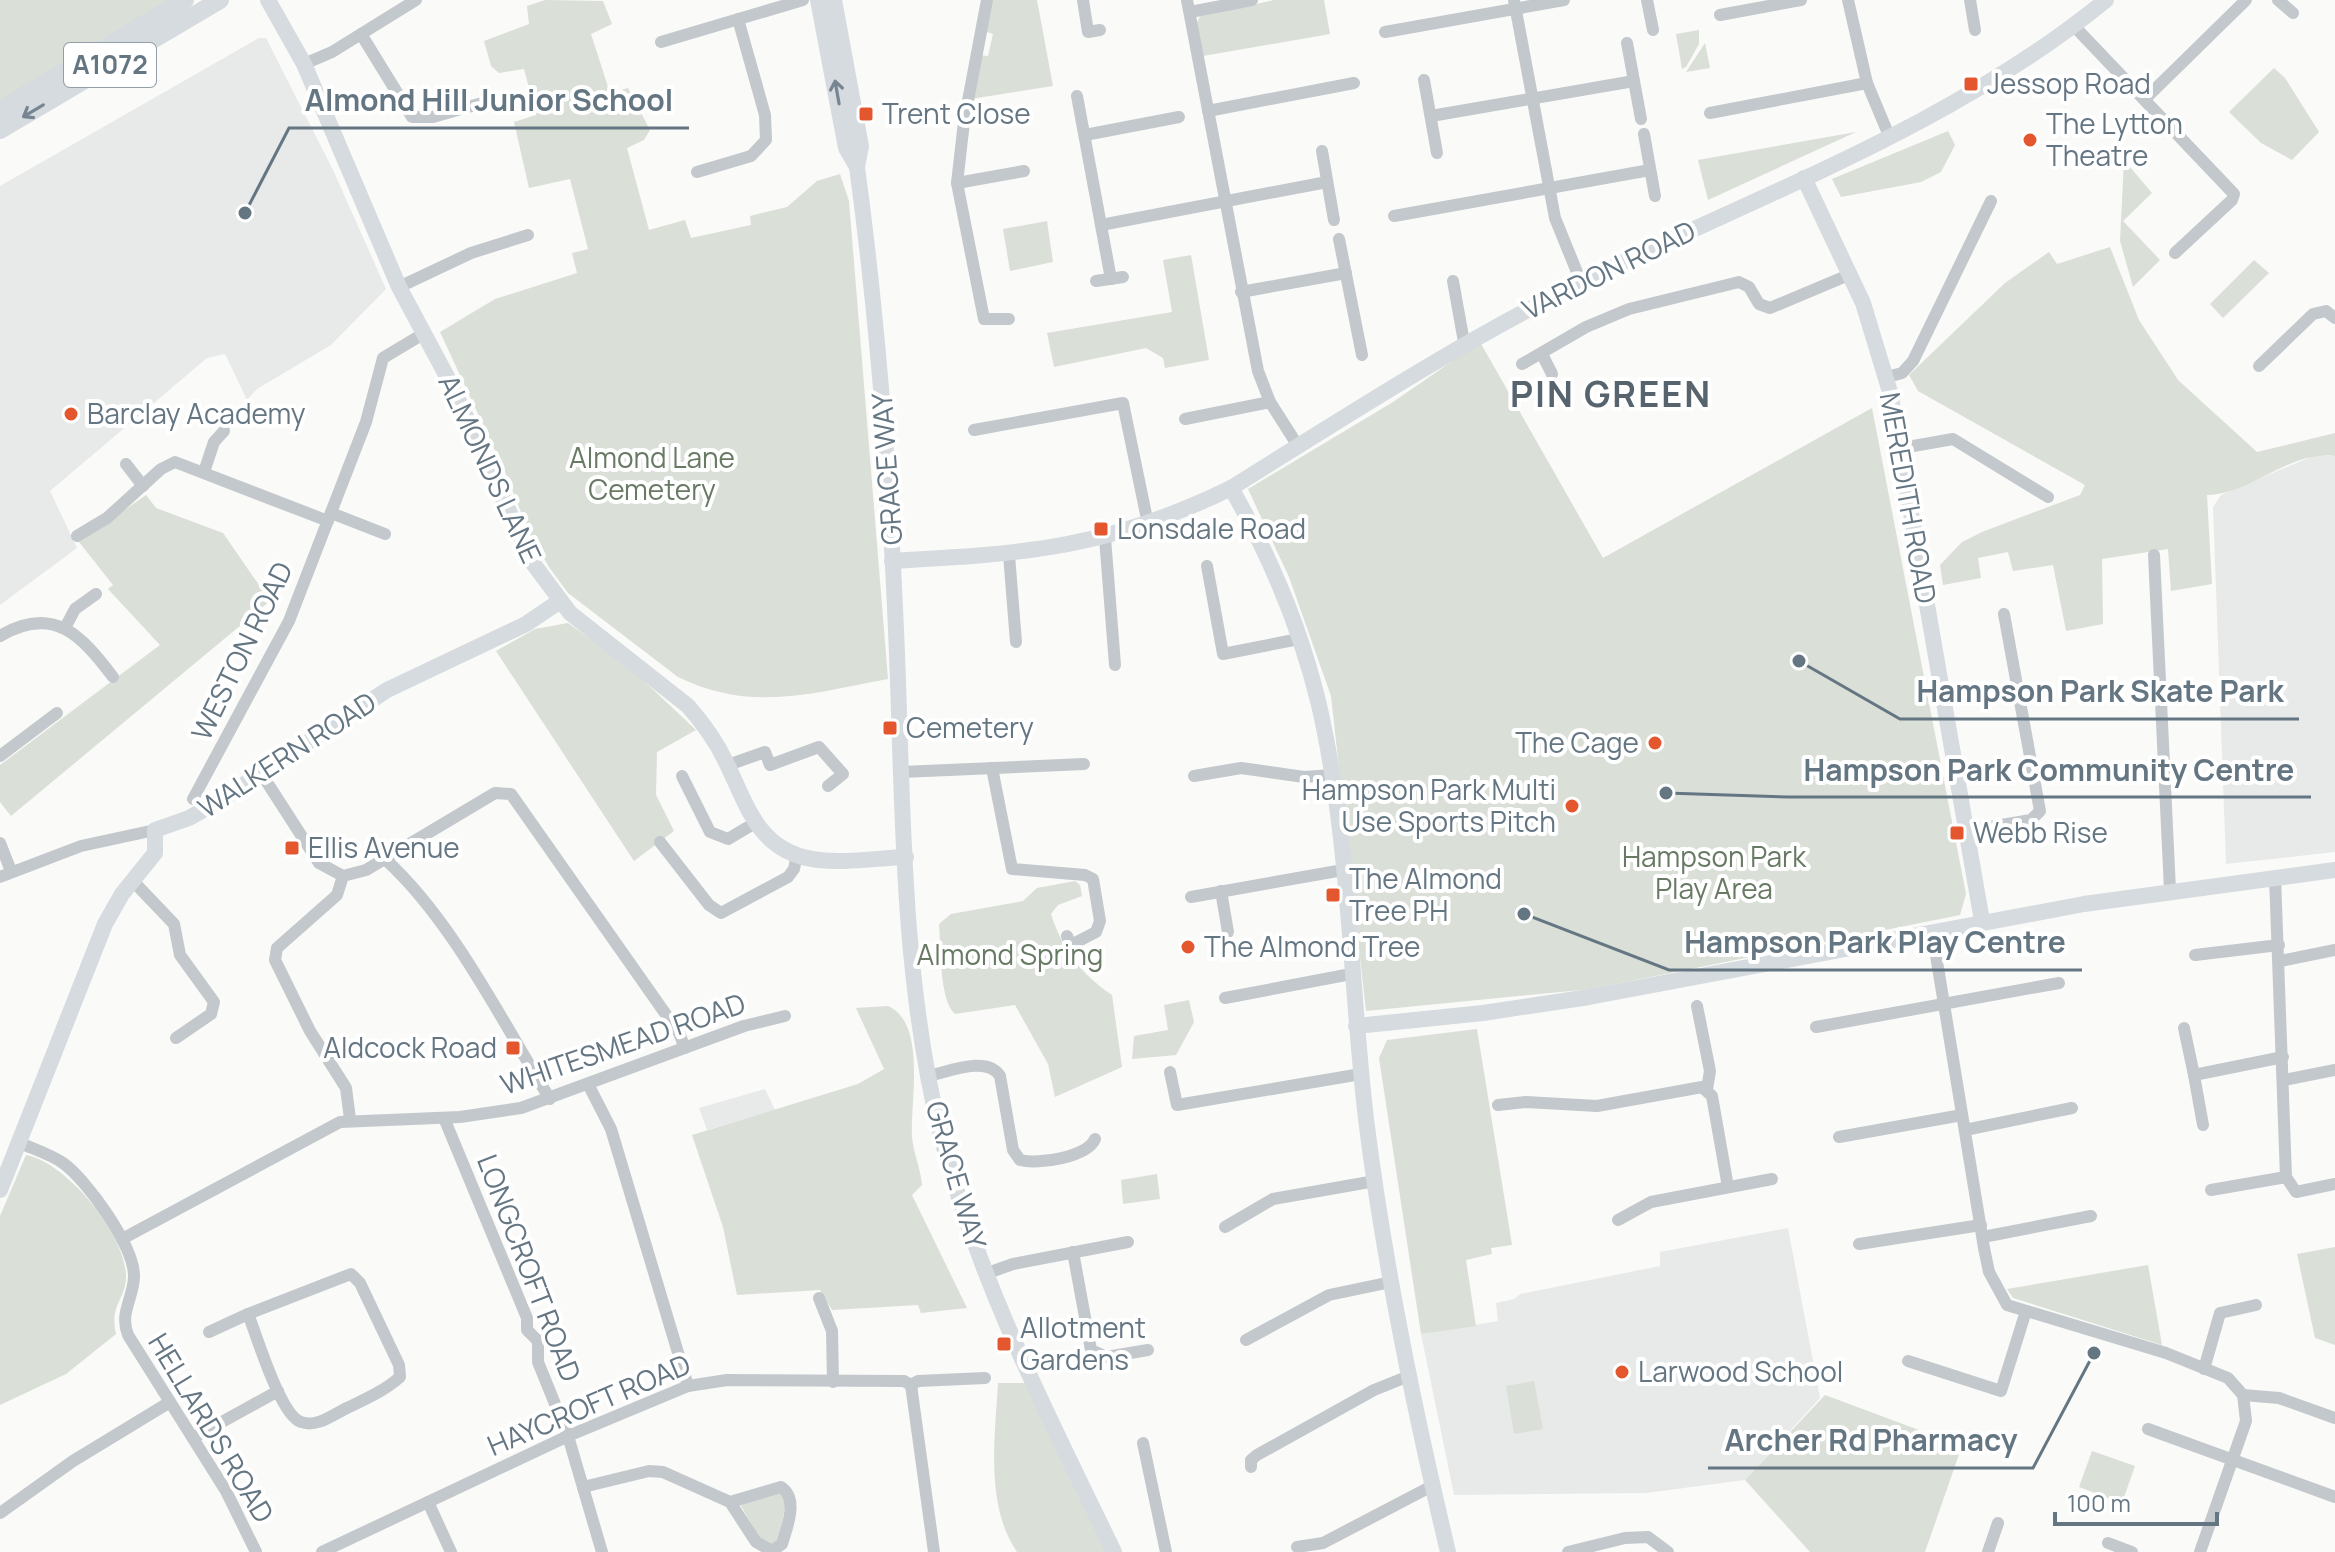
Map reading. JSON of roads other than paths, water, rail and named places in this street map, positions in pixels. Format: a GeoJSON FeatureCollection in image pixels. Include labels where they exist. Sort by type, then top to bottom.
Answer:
{"type":"FeatureCollection","features":[{"type":"Feature","properties":{"kind":"main road","name":"A1072"},"geometry":{"type":"LineString","coordinates":[[0,110],[185,0]]}},
{"type":"Feature","properties":{"kind":"main road","name":"A1072"},"geometry":{"type":"LineString","coordinates":[[0,130],[220,0]]}},
{"type":"Feature","properties":{"kind":"street"},"geometry":{"type":"LineString","coordinates":[[304,64],[416,0]]}},
{"type":"Feature","properties":{"kind":"street"},"geometry":{"type":"LineString","coordinates":[[661,42],[780,3],[803,0]]}},
{"type":"Feature","properties":{"kind":"street","name":"GRACE WAY"},"geometry":{"type":"LineString","coordinates":[[818,0],[846,148],[857,167]]}},
{"type":"Feature","properties":{"kind":"street","name":"GRACE WAY"},"geometry":{"type":"LineString","coordinates":[[834,0],[861,146],[857,167],[876,326],[892,561],[913,969],[928,1076],[951,1173],[985,1274],[1021,1360],[1114,1552]]}},
{"type":"Feature","properties":{"kind":"street"},"geometry":{"type":"LineString","coordinates":[[987,0],[964,122],[957,183],[984,319],[1009,319]]}},
{"type":"Feature","properties":{"kind":"street"},"geometry":{"type":"LineString","coordinates":[[1083,0],[1088,32],[1100,30]]}},
{"type":"Feature","properties":{"kind":"street"},"geometry":{"type":"LineString","coordinates":[[1252,0],[1188,6],[1258,371],[1270,402],[1298,446]]}},
{"type":"Feature","properties":{"kind":"street"},"geometry":{"type":"LineString","coordinates":[[1385,32],[1413,20],[1515,4],[1564,0]]}},
{"type":"Feature","properties":{"kind":"street"},"geometry":{"type":"LineString","coordinates":[[1647,0],[1653,30]]}},
{"type":"Feature","properties":{"kind":"street"},"geometry":{"type":"LineString","coordinates":[[1720,15],[1801,0]]}},
{"type":"Feature","properties":{"kind":"street"},"geometry":{"type":"LineString","coordinates":[[1848,0],[1867,83],[1890,138]]}},
{"type":"Feature","properties":{"kind":"street"},"geometry":{"type":"LineString","coordinates":[[1970,0],[1975,30]]}},
{"type":"Feature","properties":{"kind":"street","name":"VARDON ROAD"},"geometry":{"type":"LineString","coordinates":[[892,561],[1009,555],[1105,538],[1190,507],[1231,488],[1464,342],[1581,282],[1890,138],[2014,70],[2106,0]]}},
{"type":"Feature","properties":{"kind":"street"},"geometry":{"type":"LineString","coordinates":[[2145,99],[2246,0]]}},
{"type":"Feature","properties":{"kind":"street"},"geometry":{"type":"LineString","coordinates":[[2278,0],[2293,13]]}},
{"type":"Feature","properties":{"kind":"street","name":"ALMONDS LANE"},"geometry":{"type":"LineString","coordinates":[[270,3],[304,64],[399,287],[452,386],[520,540],[560,601],[579,621],[688,706],[712,736],[755,823],[770,840],[797,855],[823,860],[906,857]]}},
{"type":"Feature","properties":{"kind":"street"},"geometry":{"type":"LineString","coordinates":[[1515,4],[1548,189],[1562,243],[1581,282]]}},
{"type":"Feature","properties":{"kind":"street"},"geometry":{"type":"LineString","coordinates":[[697,172],[751,156],[766,140],[765,115],[738,19]]}},
{"type":"Feature","properties":{"kind":"street"},"geometry":{"type":"LineString","coordinates":[[2074,26],[2234,194],[2232,200],[2175,253]]}},
{"type":"Feature","properties":{"kind":"street"},"geometry":{"type":"LineString","coordinates":[[361,34],[412,117],[433,117],[482,103]]}},
{"type":"Feature","properties":{"kind":"street"},"geometry":{"type":"LineString","coordinates":[[1627,43],[1641,119]]}},
{"type":"Feature","properties":{"kind":"street"},"geometry":{"type":"LineString","coordinates":[[1424,80],[1437,153]]}},
{"type":"Feature","properties":{"kind":"street"},"geometry":{"type":"LineString","coordinates":[[1431,116],[1634,81]]}},
{"type":"Feature","properties":{"kind":"street"},"geometry":{"type":"LineString","coordinates":[[1208,111],[1322,84],[1354,83]]}},
{"type":"Feature","properties":{"kind":"street"},"geometry":{"type":"LineString","coordinates":[[1710,113],[1750,112],[1867,83]]}},
{"type":"Feature","properties":{"kind":"street"},"geometry":{"type":"LineString","coordinates":[[1077,96],[1101,225],[1117,278],[1096,281]]}},
{"type":"Feature","properties":{"kind":"street"},"geometry":{"type":"LineString","coordinates":[[1085,135],[1179,117]]}},
{"type":"Feature","properties":{"kind":"street"},"geometry":{"type":"LineString","coordinates":[[1644,134],[1655,196]]}},
{"type":"Feature","properties":{"kind":"street"},"geometry":{"type":"LineString","coordinates":[[1322,151],[1334,220]]}},
{"type":"Feature","properties":{"kind":"street"},"geometry":{"type":"LineString","coordinates":[[1394,216],[1650,170]]}},
{"type":"Feature","properties":{"kind":"street"},"geometry":{"type":"LineString","coordinates":[[957,183],[1024,171]]}},
{"type":"Feature","properties":{"kind":"street","name":"MEREDITH ROAD"},"geometry":{"type":"LineString","coordinates":[[1804,178],[1851,274],[1887,377],[1902,448],[1982,921]]}},
{"type":"Feature","properties":{"kind":"street"},"geometry":{"type":"LineString","coordinates":[[1101,225],[1327,182]]}},
{"type":"Feature","properties":{"kind":"street"},"geometry":{"type":"LineString","coordinates":[[1887,377],[1902,373],[1913,361],[1991,201]]}},
{"type":"Feature","properties":{"kind":"street"},"geometry":{"type":"LineString","coordinates":[[399,287],[471,253],[528,235]]}},
{"type":"Feature","properties":{"kind":"street"},"geometry":{"type":"LineString","coordinates":[[1339,239],[1362,355]]}},
{"type":"Feature","properties":{"kind":"street"},"geometry":{"type":"LineString","coordinates":[[1241,292],[1346,273]]}},
{"type":"Feature","properties":{"kind":"street"},"geometry":{"type":"LineString","coordinates":[[1522,364],[1586,327],[1678,295],[1739,282],[1749,287],[1759,304],[1770,308],[1851,274]]}},
{"type":"Feature","properties":{"kind":"street"},"geometry":{"type":"LineString","coordinates":[[1453,281],[1464,342]]}},
{"type":"Feature","properties":{"kind":"street"},"geometry":{"type":"LineString","coordinates":[[2259,366],[2316,312],[2326,311],[2335,318]]}},
{"type":"Feature","properties":{"kind":"street","name":"WESTON ROAD"},"geometry":{"type":"LineString","coordinates":[[193,799],[272,656],[366,422],[383,358],[423,334]]}},
{"type":"Feature","properties":{"kind":"street"},"geometry":{"type":"LineString","coordinates":[[1542,354],[1552,374]]}},
{"type":"Feature","properties":{"kind":"street"},"geometry":{"type":"LineString","coordinates":[[1185,418],[1270,402]]}},
{"type":"Feature","properties":{"kind":"street"},"geometry":{"type":"LineString","coordinates":[[974,430],[1123,403],[1148,524]]}},
{"type":"Feature","properties":{"kind":"street"},"geometry":{"type":"LineString","coordinates":[[204,472],[214,442],[224,431]]}},
{"type":"Feature","properties":{"kind":"street"},"geometry":{"type":"LineString","coordinates":[[1902,448],[1953,439],[2048,497]]}},
{"type":"Feature","properties":{"kind":"street"},"geometry":{"type":"LineString","coordinates":[[77,536],[107,518],[167,464],[180,462],[385,534]]}},
{"type":"Feature","properties":{"kind":"street"},"geometry":{"type":"LineString","coordinates":[[126,464],[143,486]]}},
{"type":"Feature","properties":{"kind":"street"},"geometry":{"type":"LineString","coordinates":[[1231,488],[1275,577],[1299,639],[1318,702],[1332,775],[1361,1074],[1375,1181],[1409,1376],[1448,1552]]}},
{"type":"Feature","properties":{"kind":"street"},"geometry":{"type":"LineString","coordinates":[[1105,538],[1115,665]]}},
{"type":"Feature","properties":{"kind":"street"},"geometry":{"type":"LineString","coordinates":[[1009,555],[1016,642]]}},
{"type":"Feature","properties":{"kind":"street"},"geometry":{"type":"LineString","coordinates":[[2154,555],[2170,890]]}},
{"type":"Feature","properties":{"kind":"street"},"geometry":{"type":"LineString","coordinates":[[1207,566],[1223,654],[1299,639]]}},
{"type":"Feature","properties":{"kind":"street"},"geometry":{"type":"LineString","coordinates":[[65,628],[75,609],[96,594]]}},
{"type":"Feature","properties":{"kind":"street","name":"WALKERN ROAD"},"geometry":{"type":"LineString","coordinates":[[6,874],[81,846],[155,830],[189,818],[406,679],[526,624],[560,601]]}},
{"type":"Feature","properties":{"kind":"street"},"geometry":{"type":"LineString","coordinates":[[1966,831],[2031,820],[2040,811],[2004,614]]}},
{"type":"Feature","properties":{"kind":"street"},"geometry":{"type":"LineString","coordinates":[[0,636],[35,623],[65,628],[86,642],[113,677]]}},
{"type":"Feature","properties":{"kind":"street"},"geometry":{"type":"LineString","coordinates":[[0,756],[57,713]]}},
{"type":"Feature","properties":{"kind":"street"},"geometry":{"type":"LineString","coordinates":[[728,765],[765,752],[770,765],[819,747],[843,774],[828,786]]}},
{"type":"Feature","properties":{"kind":"street"},"geometry":{"type":"LineString","coordinates":[[902,772],[1084,764]]}},
{"type":"Feature","properties":{"kind":"street"},"geometry":{"type":"LineString","coordinates":[[992,768],[1012,869],[1085,875],[1093,879],[1100,921],[1096,932],[1071,945]]}},
{"type":"Feature","properties":{"kind":"street"},"geometry":{"type":"LineString","coordinates":[[1194,776],[1241,768],[1304,777],[1332,775]]}},
{"type":"Feature","properties":{"kind":"street"},"geometry":{"type":"LineString","coordinates":[[261,773],[319,863],[343,876],[357,874],[385,859],[495,793],[511,794],[679,1033],[685,1048]]}},
{"type":"Feature","properties":{"kind":"street"},"geometry":{"type":"LineString","coordinates":[[682,776],[710,832],[721,838],[734,838],[755,823]]}},
{"type":"Feature","properties":{"kind":"street"},"geometry":{"type":"LineString","coordinates":[[0,1190],[100,936],[132,880],[155,853],[155,830]]}},
{"type":"Feature","properties":{"kind":"street"},"geometry":{"type":"LineString","coordinates":[[660,842],[709,905],[721,913],[788,877],[794,869],[797,855]]}},
{"type":"Feature","properties":{"kind":"street"},"geometry":{"type":"LineString","coordinates":[[0,843],[6,874]]}},
{"type":"Feature","properties":{"kind":"street"},"geometry":{"type":"LineString","coordinates":[[385,859],[410,882],[502,1014],[550,1099]]}},
{"type":"Feature","properties":{"kind":"street"},"geometry":{"type":"LineString","coordinates":[[1191,897],[1343,870]]}},
{"type":"Feature","properties":{"kind":"street"},"geometry":{"type":"LineString","coordinates":[[1356,1026],[1483,1013],[1589,997],[1982,921],[2170,890],[2335,870]]}},
{"type":"Feature","properties":{"kind":"street"},"geometry":{"type":"LineString","coordinates":[[343,876],[337,895],[281,945],[275,960],[310,1031],[349,1093],[350,1119]]}},
{"type":"Feature","properties":{"kind":"street"},"geometry":{"type":"LineString","coordinates":[[2275,877],[2286,1177],[2296,1192],[2335,1184]]}},
{"type":"Feature","properties":{"kind":"street"},"geometry":{"type":"LineString","coordinates":[[132,880],[174,924],[180,955],[214,1002],[211,1014],[176,1038]]}},
{"type":"Feature","properties":{"kind":"street"},"geometry":{"type":"LineString","coordinates":[[1221,891],[1228,932]]}},
{"type":"Feature","properties":{"kind":"street"},"geometry":{"type":"LineString","coordinates":[[1932,931],[1989,1272],[2007,1305],[2166,1353],[2228,1378],[2243,1395],[2246,1421],[2200,1552]]}},
{"type":"Feature","properties":{"kind":"street"},"geometry":{"type":"LineString","coordinates":[[2195,955],[2279,945]]}},
{"type":"Feature","properties":{"kind":"street"},"geometry":{"type":"LineString","coordinates":[[2280,961],[2335,950]]}},
{"type":"Feature","properties":{"kind":"street"},"geometry":{"type":"LineString","coordinates":[[1225,998],[1351,974]]}},
{"type":"Feature","properties":{"kind":"street"},"geometry":{"type":"LineString","coordinates":[[1816,1027],[2059,983]]}},
{"type":"Feature","properties":{"kind":"street"},"geometry":{"type":"LineString","coordinates":[[1697,1006],[1710,1071],[1707,1089]]}},
{"type":"Feature","properties":{"kind":"street","name":"WHITESMEAD ROAD"},"geometry":{"type":"LineString","coordinates":[[122,1239],[289,1148],[350,1119],[444,1118],[509,1110],[550,1099],[744,1026],[785,1016]]}},
{"type":"Feature","properties":{"kind":"street"},"geometry":{"type":"LineString","coordinates":[[2184,1028],[2203,1125]]}},
{"type":"Feature","properties":{"kind":"street"},"geometry":{"type":"LineString","coordinates":[[2194,1075],[2283,1057]]}},
{"type":"Feature","properties":{"kind":"street","name":"GRACE WAY"},"geometry":{"type":"LineString","coordinates":[[928,1076],[983,1065],[995,1069],[1000,1076],[1013,1150],[1020,1160],[1030,1162],[1083,1152],[1095,1139]]}},
{"type":"Feature","properties":{"kind":"street"},"geometry":{"type":"LineString","coordinates":[[2284,1080],[2335,1070]]}},
{"type":"Feature","properties":{"kind":"street"},"geometry":{"type":"LineString","coordinates":[[1170,1072],[1177,1105],[1361,1074]]}},
{"type":"Feature","properties":{"kind":"street"},"geometry":{"type":"LineString","coordinates":[[588,1084],[611,1129],[688,1386]]}},
{"type":"Feature","properties":{"kind":"street"},"geometry":{"type":"LineString","coordinates":[[1498,1105],[1526,1102],[1597,1106],[1698,1087],[1707,1089],[1712,1096],[1728,1187]]}},
{"type":"Feature","properties":{"kind":"street"},"geometry":{"type":"LineString","coordinates":[[1965,1130],[2072,1108]]}},
{"type":"Feature","properties":{"kind":"street"},"geometry":{"type":"LineString","coordinates":[[1839,1137],[1962,1115]]}},
{"type":"Feature","properties":{"kind":"street","name":"LONGCROFT ROAD"},"geometry":{"type":"LineString","coordinates":[[444,1118],[527,1318],[527,1330],[538,1341],[542,1376],[550,1387],[568,1436],[602,1552]]}},
{"type":"Feature","properties":{"kind":"street","name":"HELLARDS ROAD"},"geometry":{"type":"LineString","coordinates":[[18,1142],[66,1165],[131,1254],[134,1277],[124,1314],[125,1328],[235,1508],[256,1552]]}},
{"type":"Feature","properties":{"kind":"street"},"geometry":{"type":"LineString","coordinates":[[2211,1190],[2286,1177]]}},
{"type":"Feature","properties":{"kind":"street"},"geometry":{"type":"LineString","coordinates":[[1618,1220],[1645,1204],[1772,1179]]}},
{"type":"Feature","properties":{"kind":"street"},"geometry":{"type":"LineString","coordinates":[[1225,1227],[1273,1199],[1375,1181]]}},
{"type":"Feature","properties":{"kind":"street"},"geometry":{"type":"LineString","coordinates":[[1859,1244],[2091,1216]]}},
{"type":"Feature","properties":{"kind":"street","name":"GRACE WAY"},"geometry":{"type":"LineString","coordinates":[[985,1274],[1128,1242]]}},
{"type":"Feature","properties":{"kind":"street"},"geometry":{"type":"LineString","coordinates":[[1073,1252],[1091,1350],[1106,1357],[1148,1350]]}},
{"type":"Feature","properties":{"kind":"street"},"geometry":{"type":"LineString","coordinates":[[209,1332],[248,1314],[351,1274],[360,1283],[399,1365],[400,1377],[389,1387],[315,1424],[301,1422],[290,1415],[278,1391],[248,1314]]}},
{"type":"Feature","properties":{"kind":"street"},"geometry":{"type":"LineString","coordinates":[[1246,1340],[1329,1295],[1391,1282]]}},
{"type":"Feature","properties":{"kind":"street"},"geometry":{"type":"LineString","coordinates":[[819,1298],[832,1331],[833,1382]]}},
{"type":"Feature","properties":{"kind":"street"},"geometry":{"type":"LineString","coordinates":[[2204,1369],[2220,1313],[2256,1305]]}},
{"type":"Feature","properties":{"kind":"street"},"geometry":{"type":"LineString","coordinates":[[1908,1361],[2001,1391],[2026,1311]]}},
{"type":"Feature","properties":{"kind":"street"},"geometry":{"type":"LineString","coordinates":[[1251,1467],[1251,1460],[1257,1455],[1374,1390],[1409,1376]]}},
{"type":"Feature","properties":{"kind":"street","name":"HAYCROFT ROAD"},"geometry":{"type":"LineString","coordinates":[[322,1552],[568,1436],[688,1386],[718,1380],[904,1381],[911,1385],[918,1381],[985,1378]]}},
{"type":"Feature","properties":{"kind":"street"},"geometry":{"type":"LineString","coordinates":[[911,1385],[934,1552]]}},
{"type":"Feature","properties":{"kind":"street"},"geometry":{"type":"LineString","coordinates":[[193,1438],[278,1391]]}},
{"type":"Feature","properties":{"kind":"street"},"geometry":{"type":"LineString","coordinates":[[2243,1395],[2279,1398],[2335,1418]]}},
{"type":"Feature","properties":{"kind":"street"},"geometry":{"type":"LineString","coordinates":[[0,1513],[73,1461],[170,1402]]}},
{"type":"Feature","properties":{"kind":"street"},"geometry":{"type":"LineString","coordinates":[[2148,1429],[2335,1497]]}},
{"type":"Feature","properties":{"kind":"street"},"geometry":{"type":"LineString","coordinates":[[1143,1443],[1166,1552]]}},
{"type":"Feature","properties":{"kind":"street"},"geometry":{"type":"LineString","coordinates":[[583,1487],[635,1473],[656,1471],[730,1502],[761,1547],[772,1551],[782,1544],[791,1502],[786,1489],[776,1487],[730,1502]]}},
{"type":"Feature","properties":{"kind":"street"},"geometry":{"type":"LineString","coordinates":[[1297,1547],[1323,1543],[1432,1486]]}},
{"type":"Feature","properties":{"kind":"street"},"geometry":{"type":"LineString","coordinates":[[428,1502],[451,1552]]}},
{"type":"Feature","properties":{"kind":"street"},"geometry":{"type":"LineString","coordinates":[[1988,1552],[1998,1523]]}},
{"type":"Feature","properties":{"kind":"street"},"geometry":{"type":"LineString","coordinates":[[1568,1552],[1625,1538],[1648,1537],[1668,1552]]}},
{"type":"Feature","properties":{"kind":"street"},"geometry":{"type":"LineString","coordinates":[[2108,1543],[2132,1552]]}},
{"type":"Feature","properties":{"kind":"place","name":"Jessop Road"},"geometry":{"type":"Point","coordinates":[1971,84]}},
{"type":"Feature","properties":{"kind":"place","name":"Trent Close"},"geometry":{"type":"Point","coordinates":[866,114]}},
{"type":"Feature","properties":{"kind":"place","name":"The Lytton Theatre"},"geometry":{"type":"Point","coordinates":[2030,140]}},
{"type":"Feature","properties":{"kind":"place","name":"Almond Hill Junior School"},"geometry":{"type":"Point","coordinates":[245,213]}},
{"type":"Feature","properties":{"kind":"place","name":"Barclay Academy"},"geometry":{"type":"Point","coordinates":[71,414]}},
{"type":"Feature","properties":{"kind":"place","name":"Lonsdale Road"},"geometry":{"type":"Point","coordinates":[1101,529]}},
{"type":"Feature","properties":{"kind":"place","name":"Hampson Park Skate Park"},"geometry":{"type":"Point","coordinates":[1799,661]}},
{"type":"Feature","properties":{"kind":"place","name":"Cemetery"},"geometry":{"type":"Point","coordinates":[890,728]}},
{"type":"Feature","properties":{"kind":"place","name":"The Cage"},"geometry":{"type":"Point","coordinates":[1655,743]}},
{"type":"Feature","properties":{"kind":"place","name":"Hampson Park Community Centre"},"geometry":{"type":"Point","coordinates":[1666,793]}},
{"type":"Feature","properties":{"kind":"place","name":"Hampson Park Multi Use Sports Pitch"},"geometry":{"type":"Point","coordinates":[1572,806]}},
{"type":"Feature","properties":{"kind":"place","name":"Webb Rise"},"geometry":{"type":"Point","coordinates":[1957,833]}},
{"type":"Feature","properties":{"kind":"place","name":"Ellis Avenue"},"geometry":{"type":"Point","coordinates":[292,848]}},
{"type":"Feature","properties":{"kind":"place","name":"The Almond Tree PH"},"geometry":{"type":"Point","coordinates":[1333,895]}},
{"type":"Feature","properties":{"kind":"place","name":"Hampson Park Play Centre"},"geometry":{"type":"Point","coordinates":[1524,914]}},
{"type":"Feature","properties":{"kind":"place","name":"The Almond Tree"},"geometry":{"type":"Point","coordinates":[1188,947]}},
{"type":"Feature","properties":{"kind":"place","name":"Aldcock Road"},"geometry":{"type":"Point","coordinates":[513,1048]}},
{"type":"Feature","properties":{"kind":"place","name":"Allotment Gardens"},"geometry":{"type":"Point","coordinates":[1004,1344]}},
{"type":"Feature","properties":{"kind":"place","name":"Archer Rd Pharmacy"},"geometry":{"type":"Point","coordinates":[2094,1353]}},
{"type":"Feature","properties":{"kind":"place","name":"Larwood School"},"geometry":{"type":"Point","coordinates":[1622,1372]}},
{"type":"Feature","properties":{"kind":"district","name":"PIN GREEN"},"geometry":{"type":"Point","coordinates":[1611,394]}},
{"type":"Feature","properties":{"kind":"park label","name":"Almond Lane Cemetery"},"geometry":{"type":"Point","coordinates":[652,474]}},
{"type":"Feature","properties":{"kind":"park label","name":"Hampson Park Play Area"},"geometry":{"type":"Point","coordinates":[1714,873]}},
{"type":"Feature","properties":{"kind":"park label","name":"Almond Spring"},"geometry":{"type":"Point","coordinates":[1010,955]}}]}
